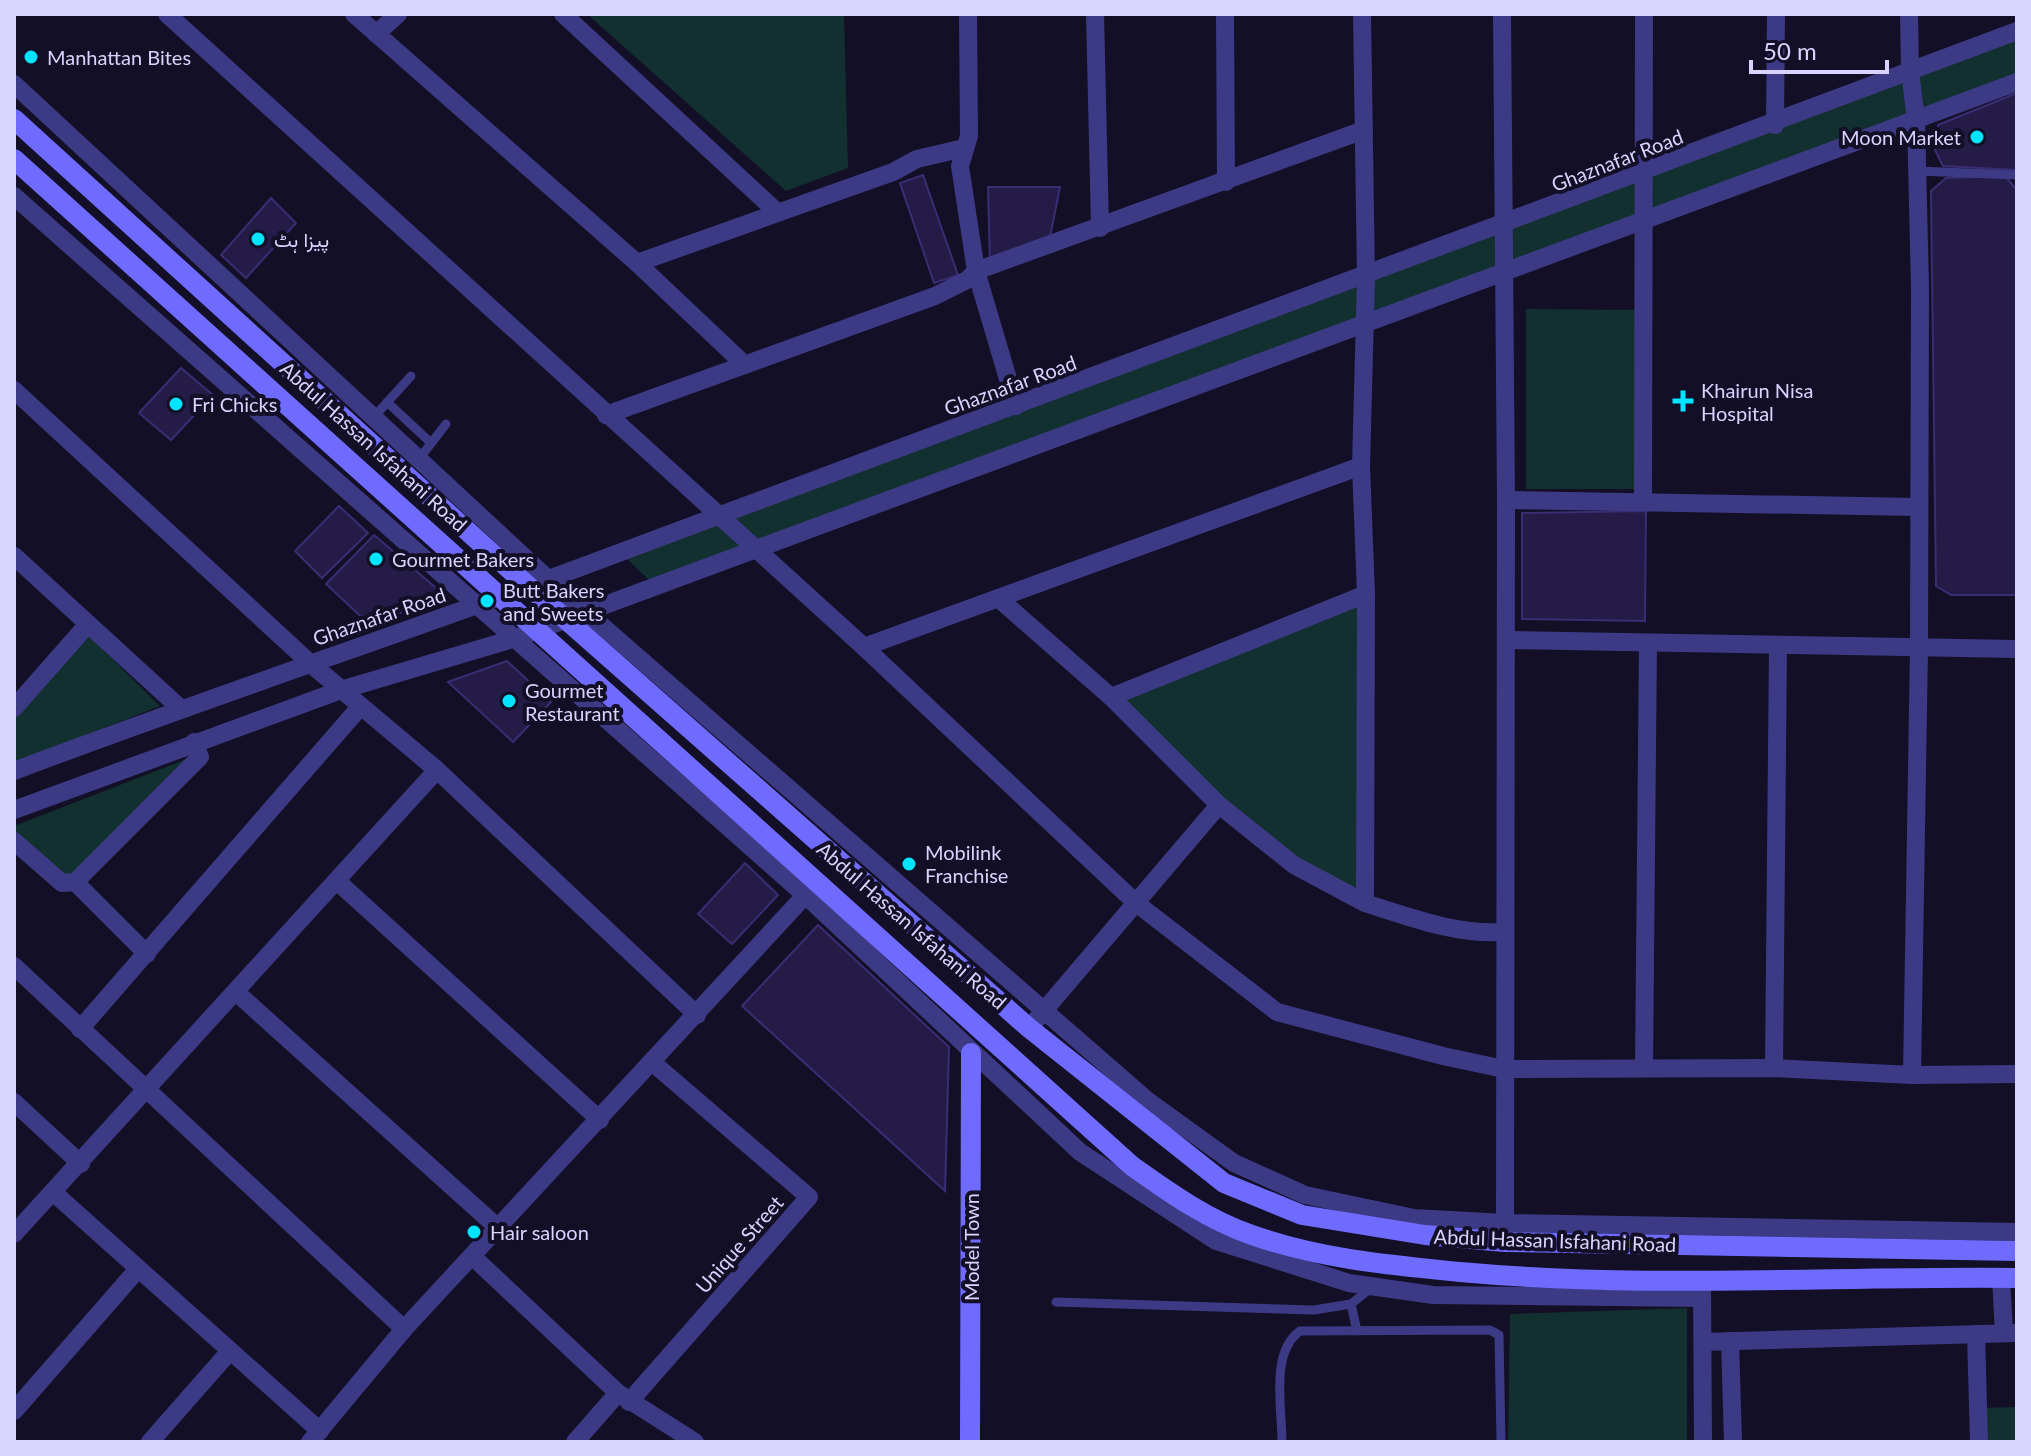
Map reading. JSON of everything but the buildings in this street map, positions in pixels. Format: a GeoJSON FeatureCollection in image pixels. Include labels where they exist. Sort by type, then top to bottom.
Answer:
{"type":"FeatureCollection","features":[{"type":"Feature","properties":{"kind":"main road","name":"Abdul Hassan Isfahani Road"},"geometry":{"type":"LineString","coordinates":[[14,119],[367,425],[412,466],[528,586],[1029,1028],[1224,1183],[1302,1215],[1425,1235],[1505,1233],[2017,1251]]}},
{"type":"Feature","properties":{"kind":"main road","name":"Abdul Hassan Isfahani Road"},"geometry":{"type":"LineString","coordinates":[[14,159],[537,630],[811,889],[1132,1166],[1192,1208],[1251,1235],[1346,1261],[1516,1277],[1702,1290],[2009,1278]]}},
{"type":"Feature","properties":{"kind":"main road","name":"Model Town"},"geometry":{"type":"LineString","coordinates":[[970,1442],[971,1053]]}},
{"type":"Feature","properties":{"kind":"street"},"geometry":{"type":"LineString","coordinates":[[167,14],[864,647],[1136,903],[1277,1012],[1504,1069],[1774,1068],[1912,1075],[2017,1074]]}},
{"type":"Feature","properties":{"kind":"street"},"geometry":{"type":"LineString","coordinates":[[354,14],[637,263],[745,365]]}},
{"type":"Feature","properties":{"kind":"street"},"geometry":{"type":"LineString","coordinates":[[376,34],[398,14]]}},
{"type":"Feature","properties":{"kind":"street"},"geometry":{"type":"LineString","coordinates":[[563,14],[777,212]]}},
{"type":"Feature","properties":{"kind":"street"},"geometry":{"type":"LineString","coordinates":[[968,14],[969,136],[960,166],[976,271],[1016,406]]}},
{"type":"Feature","properties":{"kind":"street"},"geometry":{"type":"LineString","coordinates":[[1095,14],[1100,228]]}},
{"type":"Feature","properties":{"kind":"street"},"geometry":{"type":"LineString","coordinates":[[1225,14],[1226,182]]}},
{"type":"Feature","properties":{"kind":"street"},"geometry":{"type":"LineString","coordinates":[[1362,14],[1366,277],[1361,466],[1366,594],[1365,903]]}},
{"type":"Feature","properties":{"kind":"street"},"geometry":{"type":"LineString","coordinates":[[1502,14],[1506,500],[1503,932],[1505,1233]]}},
{"type":"Feature","properties":{"kind":"street"},"geometry":{"type":"LineString","coordinates":[[1643,502],[1646,218],[1644,14]]}},
{"type":"Feature","properties":{"kind":"street"},"geometry":{"type":"LineString","coordinates":[[1775,125],[1776,14]]}},
{"type":"Feature","properties":{"kind":"street"},"geometry":{"type":"LineString","coordinates":[[1909,14],[1917,171],[1919,648],[1912,1075]]}},
{"type":"Feature","properties":{"kind":"street","name":"Ghaznafar Road"},"geometry":{"type":"LineString","coordinates":[[14,771],[180,708],[548,579],[1502,227],[2017,31]]}},
{"type":"Feature","properties":{"kind":"street"},"geometry":{"type":"LineString","coordinates":[[14,810],[341,690],[516,638],[2017,82]]}},
{"type":"Feature","properties":{"kind":"street"},"geometry":{"type":"LineString","coordinates":[[14,84],[367,425]]}},
{"type":"Feature","properties":{"kind":"street"},"geometry":{"type":"LineString","coordinates":[[606,415],[935,296],[967,280],[976,271],[1364,130]]}},
{"type":"Feature","properties":{"kind":"street"},"geometry":{"type":"LineString","coordinates":[[637,263],[893,172],[917,159],[964,148]]}},
{"type":"Feature","properties":{"kind":"street"},"geometry":{"type":"LineString","coordinates":[[14,196],[476,605],[811,889],[971,1053],[1080,1152],[1216,1241],[1349,1283],[1433,1295],[1702,1290],[1703,1442]]}},
{"type":"Feature","properties":{"kind":"street"},"geometry":{"type":"LineString","coordinates":[[14,390],[311,664],[437,770],[697,1015]]}},
{"type":"Feature","properties":{"kind":"street"},"geometry":{"type":"LineString","coordinates":[[412,466],[548,579],[1148,1101],[1234,1163],[1305,1195],[1505,1233],[2017,1232]]}},
{"type":"Feature","properties":{"kind":"street"},"geometry":{"type":"LineString","coordinates":[[864,647],[1361,466]]}},
{"type":"Feature","properties":{"kind":"street"},"geometry":{"type":"LineString","coordinates":[[1506,500],[1918,507]]}},
{"type":"Feature","properties":{"kind":"street"},"geometry":{"type":"LineString","coordinates":[[17,563],[180,708]]}},
{"type":"Feature","properties":{"kind":"street"},"geometry":{"type":"LineString","coordinates":[[1111,697],[1366,594]]}},
{"type":"Feature","properties":{"kind":"street"},"geometry":{"type":"LineString","coordinates":[[998,598],[1111,697],[1219,805],[1294,865],[1365,903],[1435,925],[1486,933],[1503,932]]}},
{"type":"Feature","properties":{"kind":"street"},"geometry":{"type":"LineString","coordinates":[[14,708],[88,624]]}},
{"type":"Feature","properties":{"kind":"street"},"geometry":{"type":"LineString","coordinates":[[1506,640],[2017,649]]}},
{"type":"Feature","properties":{"kind":"street"},"geometry":{"type":"LineString","coordinates":[[1644,1068],[1648,643]]}},
{"type":"Feature","properties":{"kind":"street"},"geometry":{"type":"LineString","coordinates":[[1774,1068],[1778,645]]}},
{"type":"Feature","properties":{"kind":"street"},"geometry":{"type":"LineString","coordinates":[[80,1029],[360,707]]}},
{"type":"Feature","properties":{"kind":"street"},"geometry":{"type":"LineString","coordinates":[[14,841],[62,883],[75,882],[200,757],[194,742]]}},
{"type":"Feature","properties":{"kind":"street"},"geometry":{"type":"LineString","coordinates":[[14,1234],[237,993],[437,770]]}},
{"type":"Feature","properties":{"kind":"street"},"geometry":{"type":"LineString","coordinates":[[1029,1028],[1219,805]]}},
{"type":"Feature","properties":{"kind":"street"},"geometry":{"type":"LineString","coordinates":[[75,882],[147,954]]}},
{"type":"Feature","properties":{"kind":"street"},"geometry":{"type":"LineString","coordinates":[[338,882],[600,1120]]}},
{"type":"Feature","properties":{"kind":"street"},"geometry":{"type":"LineString","coordinates":[[54,1193],[230,1351],[315,1436],[404,1329],[811,889]]}},
{"type":"Feature","properties":{"kind":"street"},"geometry":{"type":"LineString","coordinates":[[14,966],[404,1329]]}},
{"type":"Feature","properties":{"kind":"street"},"geometry":{"type":"LineString","coordinates":[[237,993],[497,1227]]}},
{"type":"Feature","properties":{"kind":"street","name":"Unique Street"},"geometry":{"type":"LineString","coordinates":[[623,1398],[809,1197],[653,1063]]}},
{"type":"Feature","properties":{"kind":"street"},"geometry":{"type":"LineString","coordinates":[[14,1102],[81,1164]]}},
{"type":"Feature","properties":{"kind":"street"},"geometry":{"type":"LineString","coordinates":[[472,1256],[623,1398],[695,1442]]}},
{"type":"Feature","properties":{"kind":"street"},"geometry":{"type":"LineString","coordinates":[[14,1411],[138,1269]]}},
{"type":"Feature","properties":{"kind":"street"},"geometry":{"type":"LineString","coordinates":[[1703,1342],[2011,1333],[2009,1278]]}},
{"type":"Feature","properties":{"kind":"street"},"geometry":{"type":"LineString","coordinates":[[1976,1334],[1979,1442]]}},
{"type":"Feature","properties":{"kind":"street"},"geometry":{"type":"LineString","coordinates":[[1730,1341],[1733,1442]]}},
{"type":"Feature","properties":{"kind":"street"},"geometry":{"type":"LineString","coordinates":[[150,1442],[230,1351]]}},
{"type":"Feature","properties":{"kind":"street"},"geometry":{"type":"LineString","coordinates":[[576,1441],[623,1398]]}},
{"type":"Feature","properties":{"kind":"lane"},"geometry":{"type":"LineString","coordinates":[[1917,171],[2017,175]]}},
{"type":"Feature","properties":{"kind":"lane"},"geometry":{"type":"LineString","coordinates":[[367,425],[411,376]]}},
{"type":"Feature","properties":{"kind":"lane"},"geometry":{"type":"LineString","coordinates":[[387,402],[430,442]]}},
{"type":"Feature","properties":{"kind":"lane"},"geometry":{"type":"LineString","coordinates":[[412,466],[446,424]]}},
{"type":"Feature","properties":{"kind":"lane"},"geometry":{"type":"LineString","coordinates":[[1056,1302],[1314,1310],[1351,1304],[1374,1286]]}},
{"type":"Feature","properties":{"kind":"lane"},"geometry":{"type":"LineString","coordinates":[[1351,1304],[1357,1331]]}},
{"type":"Feature","properties":{"kind":"lane"},"geometry":{"type":"LineString","coordinates":[[1282,1442],[1282,1356],[1288,1340],[1300,1331],[1490,1330],[1499,1335],[1501,1442]]}},
{"type":"Feature","properties":{"kind":"green space"},"geometry":{"type":"Polygon","coordinates":[[[587,14],[844,14],[848,168],[786,191],[587,14]]]}},
{"type":"Feature","properties":{"kind":"green space"},"geometry":{"type":"Polygon","coordinates":[[[2017,37],[2017,74],[656,587],[620,552],[2017,37]]]}},
{"type":"Feature","properties":{"kind":"green space"},"geometry":{"type":"Polygon","coordinates":[[[1526,309],[1637,310],[1634,489],[1526,489],[1526,309]]]}},
{"type":"Feature","properties":{"kind":"green space"},"geometry":{"type":"Polygon","coordinates":[[[1366,594],[1365,903],[1294,865],[1111,697],[1366,594]]]}},
{"type":"Feature","properties":{"kind":"green space"},"geometry":{"type":"Polygon","coordinates":[[[85,632],[160,706],[14,763],[14,715],[85,632]]]}},
{"type":"Feature","properties":{"kind":"green space"},"geometry":{"type":"Polygon","coordinates":[[[197,755],[66,880],[14,836],[14,826],[197,755]]]}},
{"type":"Feature","properties":{"kind":"green space"},"geometry":{"type":"Polygon","coordinates":[[[1687,1308],[1687,1442],[1508,1442],[1510,1314],[1687,1308]]]}},
{"type":"Feature","properties":{"kind":"green space"},"geometry":{"type":"Polygon","coordinates":[[[2017,1407],[2017,1442],[1979,1442],[1979,1408],[2017,1407]]]}},
{"type":"Feature","properties":{"kind":"place","name":"Manhattan Bites"},"geometry":{"type":"Point","coordinates":[31,57]}},
{"type":"Feature","properties":{"kind":"place","name":"Moon Market"},"geometry":{"type":"Point","coordinates":[1977,137]}},
{"type":"Feature","properties":{"kind":"place","name":"پیزا ہٹ"},"geometry":{"type":"Point","coordinates":[258,239]}},
{"type":"Feature","properties":{"kind":"place","name":"Khairun Nisa Hospital"},"geometry":{"type":"Point","coordinates":[1683,401]}},
{"type":"Feature","properties":{"kind":"place","name":"Fri Chicks"},"geometry":{"type":"Point","coordinates":[176,404]}},
{"type":"Feature","properties":{"kind":"place","name":"Gourmet Bakers"},"geometry":{"type":"Point","coordinates":[376,559]}},
{"type":"Feature","properties":{"kind":"place","name":"Butt Bakers and Sweets"},"geometry":{"type":"Point","coordinates":[487,601]}},
{"type":"Feature","properties":{"kind":"place","name":"Gourmet Restaurant"},"geometry":{"type":"Point","coordinates":[509,701]}},
{"type":"Feature","properties":{"kind":"place","name":"Mobilink Franchise"},"geometry":{"type":"Point","coordinates":[909,864]}},
{"type":"Feature","properties":{"kind":"place","name":"Hair saloon"},"geometry":{"type":"Point","coordinates":[474,1232]}}]}
